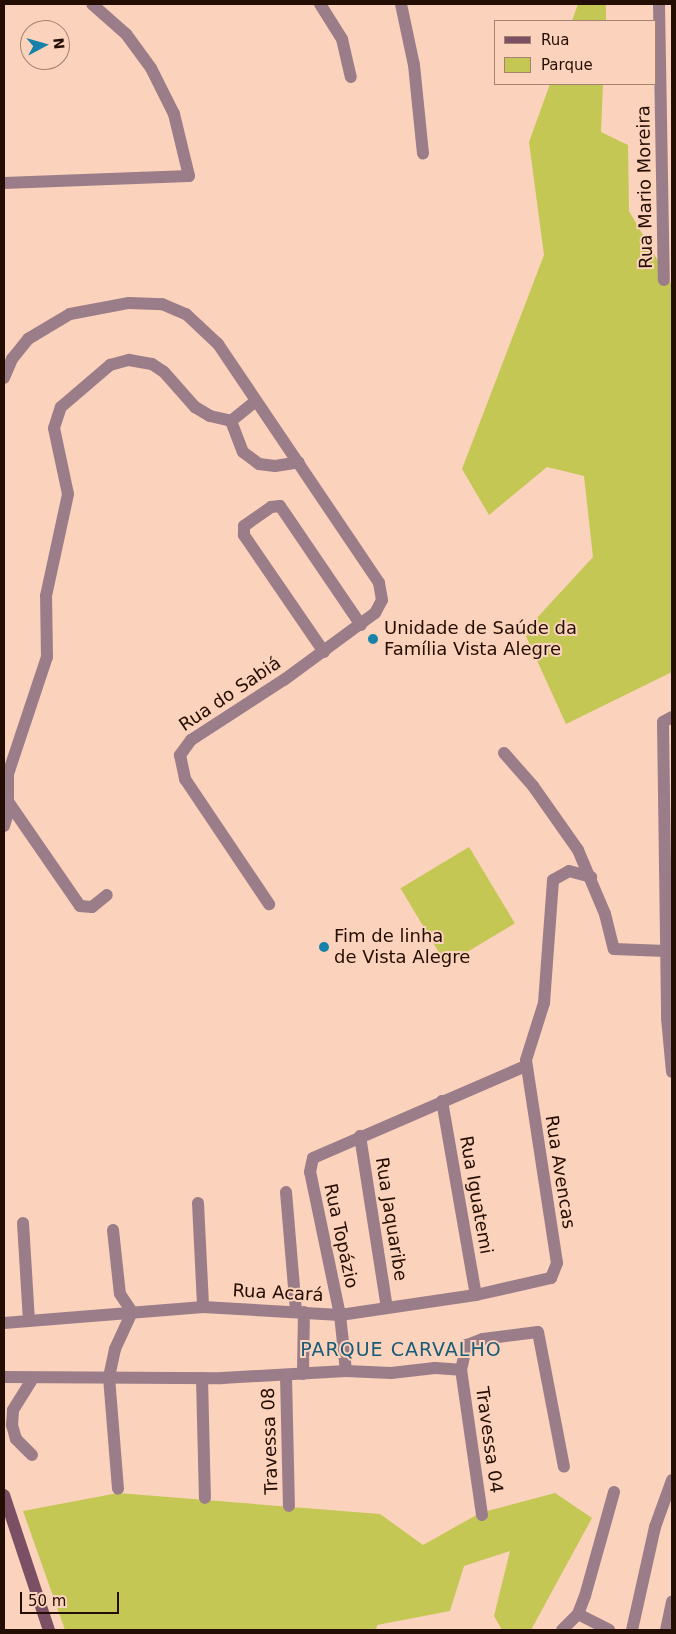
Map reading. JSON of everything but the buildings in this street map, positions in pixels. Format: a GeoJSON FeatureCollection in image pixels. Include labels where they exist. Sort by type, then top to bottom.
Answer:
{"type":"FeatureCollection","features":[{"type":"Feature","properties":{"kind":"street"},"geometry":{"type":"LineString","coordinates":[[4,183],[189,176],[174,114],[143,54],[126,34],[92,4]]}},
{"type":"Feature","properties":{"kind":"street"},"geometry":{"type":"LineString","coordinates":[[320,4],[342,39],[351,77]]}},
{"type":"Feature","properties":{"kind":"street"},"geometry":{"type":"LineString","coordinates":[[400,4],[414,65],[423,154]]}},
{"type":"Feature","properties":{"kind":"street","name":"Rua Mario Moreira"},"geometry":{"type":"LineString","coordinates":[[659,4],[667,125],[664,280]]}},
{"type":"Feature","properties":{"kind":"street"},"geometry":{"type":"LineString","coordinates":[[4,378],[12,359],[28,339],[70,314],[129,303],[162,304],[186,314],[203,326],[299,462],[275,466],[259,464],[243,452],[231,421]]}},
{"type":"Feature","properties":{"kind":"street"},"geometry":{"type":"LineString","coordinates":[[4,826],[9,803],[8,774],[47,657],[46,596],[68,494],[54,428],[61,407],[110,365],[141,361],[164,372],[195,407],[210,416],[231,421]]}},
{"type":"Feature","properties":{"kind":"street"},"geometry":{"type":"LineString","coordinates":[[231,421],[256,401]]}},
{"type":"Feature","properties":{"kind":"street","name":"Rua do Sabiá"},"geometry":{"type":"LineString","coordinates":[[269,904],[185,779],[180,755],[191,740],[324,652],[360,625],[374,613],[382,600],[379,583],[299,462]]}},
{"type":"Feature","properties":{"kind":"street"},"geometry":{"type":"LineString","coordinates":[[324,652],[244,535],[244,526],[270,507],[280,506],[360,625]]}},
{"type":"Feature","properties":{"kind":"street"},"geometry":{"type":"LineString","coordinates":[[667,719],[668,957],[672,1072]]}},
{"type":"Feature","properties":{"kind":"street"},"geometry":{"type":"LineString","coordinates":[[504,753],[573,840],[591,877],[614,949],[668,957]]}},
{"type":"Feature","properties":{"kind":"street"},"geometry":{"type":"LineString","coordinates":[[9,803],[80,906],[92,908],[107,895]]}},
{"type":"Feature","properties":{"kind":"street"},"geometry":{"type":"LineString","coordinates":[[360,1136],[526,1066],[544,1003],[553,880],[569,871],[591,877]]}},
{"type":"Feature","properties":{"kind":"street","name":"Rua Avencas"},"geometry":{"type":"LineString","coordinates":[[526,1066],[557,1263],[554,1275],[547,1279]]}},
{"type":"Feature","properties":{"kind":"street","name":"Rua Iguatemi"},"geometry":{"type":"LineString","coordinates":[[442,1101],[476,1295]]}},
{"type":"Feature","properties":{"kind":"street","name":"Rua Topázio"},"geometry":{"type":"LineString","coordinates":[[346,1371],[340,1315],[310,1164],[319,1154],[360,1136]]}},
{"type":"Feature","properties":{"kind":"street","name":"Rua Jaquaribe"},"geometry":{"type":"LineString","coordinates":[[360,1136],[387,1308]]}},
{"type":"Feature","properties":{"kind":"street"},"geometry":{"type":"LineString","coordinates":[[286,1192],[300,1312],[303,1374]]}},
{"type":"Feature","properties":{"kind":"street"},"geometry":{"type":"LineString","coordinates":[[198,1203],[203,1307]]}},
{"type":"Feature","properties":{"kind":"street"},"geometry":{"type":"LineString","coordinates":[[23,1223],[29,1321]]}},
{"type":"Feature","properties":{"kind":"street"},"geometry":{"type":"LineString","coordinates":[[113,1230],[120,1294],[132,1312],[115,1349],[109,1377],[118,1488]]}},
{"type":"Feature","properties":{"kind":"street","name":"Rua Acará"},"geometry":{"type":"LineString","coordinates":[[4,1323],[203,1307],[340,1315],[476,1295],[547,1279]]}},
{"type":"Feature","properties":{"kind":"street"},"geometry":{"type":"LineString","coordinates":[[4,1377],[202,1378],[286,1376],[346,1371],[391,1373],[442,1368],[461,1370],[467,1345],[514,1333],[538,1332],[564,1467]]}},
{"type":"Feature","properties":{"kind":"street","name":"Travessa 04"},"geometry":{"type":"LineString","coordinates":[[461,1370],[482,1515]]}},
{"type":"Feature","properties":{"kind":"street","name":"Travessa 08"},"geometry":{"type":"LineString","coordinates":[[286,1376],[290,1506]]}},
{"type":"Feature","properties":{"kind":"street"},"geometry":{"type":"LineString","coordinates":[[32,1455],[16,1439],[12,1425],[13,1410],[33,1378]]}},
{"type":"Feature","properties":{"kind":"street"},"geometry":{"type":"LineString","coordinates":[[202,1378],[205,1498]]}},
{"type":"Feature","properties":{"kind":"street"},"geometry":{"type":"LineString","coordinates":[[632,1630],[655,1527],[672,1480]]}},
{"type":"Feature","properties":{"kind":"street"},"geometry":{"type":"LineString","coordinates":[[562,1630],[578,1614],[614,1492]]}},
{"type":"Feature","properties":{"kind":"street"},"geometry":{"type":"LineString","coordinates":[[4,1496],[49,1630]]}},
{"type":"Feature","properties":{"kind":"street"},"geometry":{"type":"LineString","coordinates":[[666,1630],[672,1602]]}},
{"type":"Feature","properties":{"kind":"street"},"geometry":{"type":"LineString","coordinates":[[578,1614],[609,1630]]}},
{"type":"Feature","properties":{"kind":"green space"},"geometry":{"type":"Polygon","coordinates":[[[578,4],[606,4],[606,20],[572,20],[578,4]]]}},
{"type":"Feature","properties":{"kind":"green space"},"geometry":{"type":"Polygon","coordinates":[[[550,85],[603,85],[601,132],[628,145],[629,211],[672,285],[672,672],[566,724],[524,632],[593,557],[584,476],[547,467],[489,515],[462,469],[544,255],[529,142],[550,85]]]}},
{"type":"Feature","properties":{"kind":"green space"},"geometry":{"type":"Polygon","coordinates":[[[469,847],[515,923],[446,964],[400,888],[469,847]]]}},
{"type":"Feature","properties":{"kind":"green space"},"geometry":{"type":"Polygon","coordinates":[[[118,1493],[380,1514],[423,1545],[480,1513],[555,1493],[592,1518],[531,1630],[502,1630],[494,1616],[510,1551],[464,1566],[450,1611],[377,1625],[376,1630],[65,1630],[23,1511],[118,1493]]]}},
{"type":"Feature","properties":{"kind":"place","name":"Unidade de Saúde da Família Vista Alegre"},"geometry":{"type":"Point","coordinates":[373,639]}},
{"type":"Feature","properties":{"kind":"place","name":"Fim de linha de Vista Alegre"},"geometry":{"type":"Point","coordinates":[324,947]}},
{"type":"Feature","properties":{"kind":"district","name":"PARQUE CARVALHO"},"geometry":{"type":"Point","coordinates":[401,1350]}}]}
